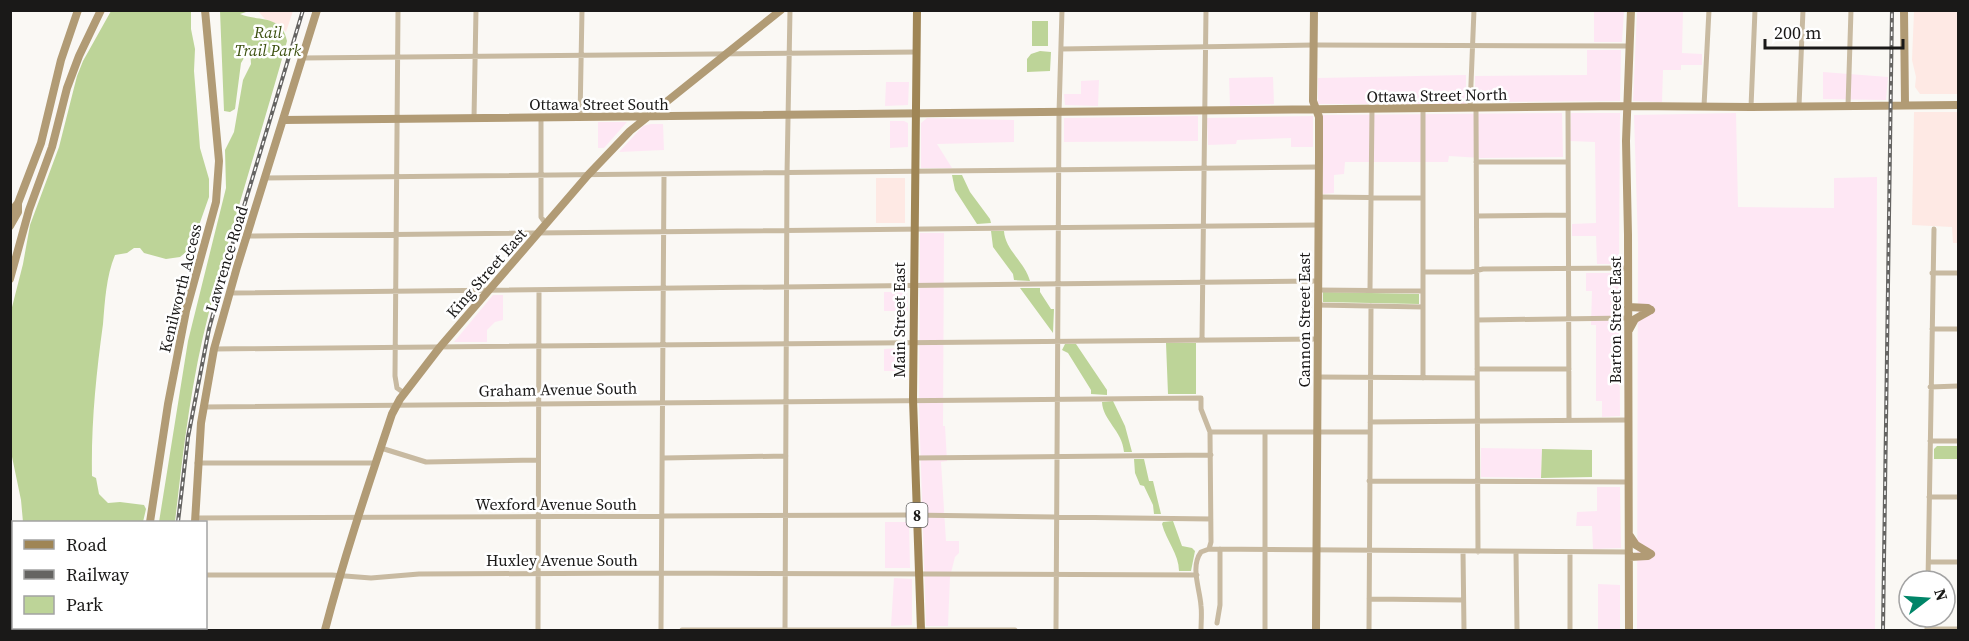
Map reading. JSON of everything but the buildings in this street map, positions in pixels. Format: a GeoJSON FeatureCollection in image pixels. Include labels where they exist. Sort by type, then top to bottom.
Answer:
{"type":"FeatureCollection","features":[{"type":"Feature","properties":{"kind":"main road"},"geometry":{"type":"LineString","coordinates":[[10,213],[18,203],[41,143],[61,60],[78,10]]}},
{"type":"Feature","properties":{"kind":"main road"},"geometry":{"type":"LineString","coordinates":[[10,279],[29,210],[52,147],[67,88],[101,10]]}},
{"type":"Feature","properties":{"kind":"main road","name":"Kenilworth Access"},"geometry":{"type":"LineString","coordinates":[[199,10],[208,60]]}},
{"type":"Feature","properties":{"kind":"main road","name":"Kenilworth Access"},"geometry":{"type":"LineString","coordinates":[[150,521],[168,404],[186,311],[216,202],[219,160],[205,10]]}},
{"type":"Feature","properties":{"kind":"main road","name":"Lawrence Road"},"geometry":{"type":"LineString","coordinates":[[195,520],[197,463],[203,407],[214,349],[316,10]]}},
{"type":"Feature","properties":{"kind":"main road","name":"King Street East"},"geometry":{"type":"LineString","coordinates":[[325,630],[357,518],[395,405],[440,347],[588,175],[630,131],[781,10]]}},
{"type":"Feature","properties":{"kind":"main road","name":"Main Street East"},"geometry":{"type":"LineString","coordinates":[[917,10],[914,399],[921,630]]}},
{"type":"Feature","properties":{"kind":"main road","name":"Cannon Street East"},"geometry":{"type":"LineString","coordinates":[[1314,10],[1313,101],[1318,117],[1316,630]]}},
{"type":"Feature","properties":{"kind":"main road","name":"Barton Street East"},"geometry":{"type":"LineString","coordinates":[[1629,630],[1626,106],[1631,10]]}},
{"type":"Feature","properties":{"kind":"main road"},"geometry":{"type":"LineString","coordinates":[[1904,10],[1905,105]]}},
{"type":"Feature","properties":{"kind":"main road","name":"Ottawa Street North"},"geometry":{"type":"LineString","coordinates":[[916,114],[1626,106],[1959,105]]}},
{"type":"Feature","properties":{"kind":"main road","name":"Ottawa Street South"},"geometry":{"type":"LineString","coordinates":[[283,120],[916,114]]}},
{"type":"Feature","properties":{"kind":"main road"},"geometry":{"type":"LineString","coordinates":[[10,226],[18,212],[18,203]]}},
{"type":"Feature","properties":{"kind":"main road"},"geometry":{"type":"LineString","coordinates":[[10,255],[19,248]]}},
{"type":"Feature","properties":{"kind":"main road"},"geometry":{"type":"LineString","coordinates":[[1628,307],[1651,310],[1635,319],[1628,331]]}},
{"type":"Feature","properties":{"kind":"main road"},"geometry":{"type":"LineString","coordinates":[[1629,532],[1636,545],[1651,554],[1648,556],[1629,555]]}},
{"type":"Feature","properties":{"kind":"street"},"geometry":{"type":"LineString","coordinates":[[398,10],[395,382],[397,388],[404,393]]}},
{"type":"Feature","properties":{"kind":"street"},"geometry":{"type":"LineString","coordinates":[[474,118],[476,10]]}},
{"type":"Feature","properties":{"kind":"street"},"geometry":{"type":"LineString","coordinates":[[580,118],[582,10]]}},
{"type":"Feature","properties":{"kind":"street"},"geometry":{"type":"LineString","coordinates":[[785,630],[790,10]]}},
{"type":"Feature","properties":{"kind":"street"},"geometry":{"type":"LineString","coordinates":[[1056,630],[1059,113],[1062,10]]}},
{"type":"Feature","properties":{"kind":"street"},"geometry":{"type":"LineString","coordinates":[[1202,340],[1206,10]]}},
{"type":"Feature","properties":{"kind":"street"},"geometry":{"type":"LineString","coordinates":[[1474,10],[1478,552]]}},
{"type":"Feature","properties":{"kind":"street"},"geometry":{"type":"LineString","coordinates":[[1704,106],[1709,10]]}},
{"type":"Feature","properties":{"kind":"street"},"geometry":{"type":"LineString","coordinates":[[1751,107],[1755,10]]}},
{"type":"Feature","properties":{"kind":"street"},"geometry":{"type":"LineString","coordinates":[[1799,106],[1803,10]]}},
{"type":"Feature","properties":{"kind":"street"},"geometry":{"type":"LineString","coordinates":[[1848,106],[1851,10]]}},
{"type":"Feature","properties":{"kind":"street"},"geometry":{"type":"LineString","coordinates":[[1061,49],[1314,45],[1629,46]]}},
{"type":"Feature","properties":{"kind":"street"},"geometry":{"type":"LineString","coordinates":[[302,58],[917,52]]}},
{"type":"Feature","properties":{"kind":"street"},"geometry":{"type":"LineString","coordinates":[[1568,107],[1569,420]]}},
{"type":"Feature","properties":{"kind":"street"},"geometry":{"type":"LineString","coordinates":[[1370,290],[1372,109]]}},
{"type":"Feature","properties":{"kind":"street"},"geometry":{"type":"LineString","coordinates":[[1423,109],[1423,378]]}},
{"type":"Feature","properties":{"kind":"street"},"geometry":{"type":"LineString","coordinates":[[541,118],[541,217],[546,224]]}},
{"type":"Feature","properties":{"kind":"street"},"geometry":{"type":"LineString","coordinates":[[1476,162],[1568,162]]}},
{"type":"Feature","properties":{"kind":"street"},"geometry":{"type":"LineString","coordinates":[[264,178],[1318,167]]}},
{"type":"Feature","properties":{"kind":"street"},"geometry":{"type":"LineString","coordinates":[[661,630],[664,175]]}},
{"type":"Feature","properties":{"kind":"street"},"geometry":{"type":"LineString","coordinates":[[1318,197],[1423,198]]}},
{"type":"Feature","properties":{"kind":"street"},"geometry":{"type":"LineString","coordinates":[[1477,216],[1568,215]]}},
{"type":"Feature","properties":{"kind":"street"},"geometry":{"type":"LineString","coordinates":[[247,236],[1317,225]]}},
{"type":"Feature","properties":{"kind":"street"},"geometry":{"type":"LineString","coordinates":[[1929,569],[1934,230]]}},
{"type":"Feature","properties":{"kind":"street"},"geometry":{"type":"LineString","coordinates":[[1423,272],[1628,268]]}},
{"type":"Feature","properties":{"kind":"street"},"geometry":{"type":"LineString","coordinates":[[1932,273],[1959,273]]}},
{"type":"Feature","properties":{"kind":"street"},"geometry":{"type":"LineString","coordinates":[[230,293],[1203,283],[1317,285],[1370,290],[1423,291]]}},
{"type":"Feature","properties":{"kind":"street"},"geometry":{"type":"LineString","coordinates":[[538,630],[539,290]]}},
{"type":"Feature","properties":{"kind":"street"},"geometry":{"type":"LineString","coordinates":[[1317,305],[1423,307]]}},
{"type":"Feature","properties":{"kind":"street"},"geometry":{"type":"LineString","coordinates":[[1369,630],[1371,306]]}},
{"type":"Feature","properties":{"kind":"street"},"geometry":{"type":"LineString","coordinates":[[1477,321],[1628,318]]}},
{"type":"Feature","properties":{"kind":"street"},"geometry":{"type":"LineString","coordinates":[[1932,329],[1959,329]]}},
{"type":"Feature","properties":{"kind":"street"},"geometry":{"type":"LineString","coordinates":[[214,349],[1318,339]]}},
{"type":"Feature","properties":{"kind":"street"},"geometry":{"type":"LineString","coordinates":[[1477,369],[1569,369]]}},
{"type":"Feature","properties":{"kind":"street"},"geometry":{"type":"LineString","coordinates":[[1318,377],[1477,378]]}},
{"type":"Feature","properties":{"kind":"street"},"geometry":{"type":"LineString","coordinates":[[1930,387],[1959,386]]}},
{"type":"Feature","properties":{"kind":"street","name":"Graham Avenue South"},"geometry":{"type":"LineString","coordinates":[[203,407],[1201,398],[1201,409],[1210,432]]}},
{"type":"Feature","properties":{"kind":"street"},"geometry":{"type":"LineString","coordinates":[[1370,422],[1628,420]]}},
{"type":"Feature","properties":{"kind":"street"},"geometry":{"type":"LineString","coordinates":[[1209,549],[1210,432],[1370,432]]}},
{"type":"Feature","properties":{"kind":"street"},"geometry":{"type":"LineString","coordinates":[[1264,630],[1265,432]]}},
{"type":"Feature","properties":{"kind":"street"},"geometry":{"type":"LineString","coordinates":[[1930,441],[1959,441]]}},
{"type":"Feature","properties":{"kind":"street"},"geometry":{"type":"LineString","coordinates":[[381,448],[426,462],[538,460]]}},
{"type":"Feature","properties":{"kind":"street"},"geometry":{"type":"LineString","coordinates":[[915,458],[1211,455]]}},
{"type":"Feature","properties":{"kind":"street"},"geometry":{"type":"LineString","coordinates":[[663,458],[786,456]]}},
{"type":"Feature","properties":{"kind":"street"},"geometry":{"type":"LineString","coordinates":[[197,463],[376,463]]}},
{"type":"Feature","properties":{"kind":"street"},"geometry":{"type":"LineString","coordinates":[[1370,481],[1629,482]]}},
{"type":"Feature","properties":{"kind":"street"},"geometry":{"type":"LineString","coordinates":[[1929,497],[1959,497]]}},
{"type":"Feature","properties":{"kind":"street","name":"Wexford Avenue South"},"geometry":{"type":"LineString","coordinates":[[195,520],[917,516],[1211,519]]}},
{"type":"Feature","properties":{"kind":"street"},"geometry":{"type":"LineString","coordinates":[[1201,630],[1197,557],[1202,551],[1209,549],[1629,555]]}},
{"type":"Feature","properties":{"kind":"street"},"geometry":{"type":"LineString","coordinates":[[1217,623],[1220,604],[1220,549]]}},
{"type":"Feature","properties":{"kind":"street"},"geometry":{"type":"LineString","coordinates":[[1463,551],[1464,630]]}},
{"type":"Feature","properties":{"kind":"street"},"geometry":{"type":"LineString","coordinates":[[1516,552],[1517,630]]}},
{"type":"Feature","properties":{"kind":"street"},"geometry":{"type":"LineString","coordinates":[[1570,553],[1570,630]]}},
{"type":"Feature","properties":{"kind":"street"},"geometry":{"type":"LineString","coordinates":[[1929,562],[1959,562]]}},
{"type":"Feature","properties":{"kind":"street","name":"Huxley Avenue South"},"geometry":{"type":"LineString","coordinates":[[207,575],[340,575],[371,578],[419,574],[660,573],[1197,575]]}},
{"type":"Feature","properties":{"kind":"street"},"geometry":{"type":"LineString","coordinates":[[1370,600],[1463,600]]}},
{"type":"Feature","properties":{"kind":"street"},"geometry":{"type":"LineString","coordinates":[[1927,630],[1959,629]]}},
{"type":"Feature","properties":{"kind":"street"},"geometry":{"type":"LineString","coordinates":[[682,630],[1015,630]]}},
{"type":"Feature","properties":{"kind":"shaded area"},"geometry":{"type":"Polygon","coordinates":[[[258,11],[293,11],[286,32],[279,25],[265,19],[258,11]]]}},
{"type":"Feature","properties":{"kind":"shaded area"},"geometry":{"type":"Polygon","coordinates":[[[1594,11],[1624,11],[1622,42],[1594,42],[1594,11]]]}},
{"type":"Feature","properties":{"kind":"shaded area"},"geometry":{"type":"Polygon","coordinates":[[[1637,11],[1683,11],[1682,53],[1702,54],[1702,65],[1681,65],[1681,70],[1663,70],[1662,102],[1633,101],[1637,11]]]}},
{"type":"Feature","properties":{"kind":"shaded area"},"geometry":{"type":"Polygon","coordinates":[[[1914,11],[1958,11],[1958,94],[1920,94],[1915,87],[1916,77],[1912,60],[1914,11]]]}},
{"type":"Feature","properties":{"kind":"shaded area"},"geometry":{"type":"Polygon","coordinates":[[[1587,50],[1621,50],[1620,101],[1475,102],[1475,76],[1587,75],[1587,50]]]}},
{"type":"Feature","properties":{"kind":"shaded area"},"geometry":{"type":"Polygon","coordinates":[[[1823,72],[1888,77],[1886,100],[1823,99],[1823,72]]]}},
{"type":"Feature","properties":{"kind":"shaded area"},"geometry":{"type":"Polygon","coordinates":[[[1466,75],[1466,104],[1318,104],[1318,78],[1466,75]]]}},
{"type":"Feature","properties":{"kind":"shaded area"},"geometry":{"type":"Polygon","coordinates":[[[1273,77],[1274,104],[1230,106],[1229,78],[1273,77]]]}},
{"type":"Feature","properties":{"kind":"shaded area"},"geometry":{"type":"Polygon","coordinates":[[[1099,80],[1098,106],[1065,105],[1064,94],[1081,94],[1081,81],[1099,80]]]}},
{"type":"Feature","properties":{"kind":"shaded area"},"geometry":{"type":"Polygon","coordinates":[[[886,82],[909,82],[908,105],[885,106],[886,82]]]}},
{"type":"Feature","properties":{"kind":"shaded area"},"geometry":{"type":"Polygon","coordinates":[[[1914,112],[1958,112],[1958,243],[1953,243],[1952,227],[1912,225],[1914,112]]]}},
{"type":"Feature","properties":{"kind":"shaded area"},"geometry":{"type":"Polygon","coordinates":[[[1562,113],[1563,157],[1449,156],[1448,162],[1345,162],[1344,174],[1334,175],[1334,193],[1323,194],[1322,115],[1562,113]]]}},
{"type":"Feature","properties":{"kind":"shaded area"},"geometry":{"type":"Polygon","coordinates":[[[1571,113],[1620,113],[1619,264],[1597,264],[1596,236],[1572,236],[1572,224],[1596,223],[1595,142],[1570,141],[1571,113]]]}},
{"type":"Feature","properties":{"kind":"shaded area"},"geometry":{"type":"Polygon","coordinates":[[[1736,113],[1738,207],[1834,208],[1834,178],[1877,177],[1875,630],[1637,630],[1638,243],[1634,115],[1736,113]]]}},
{"type":"Feature","properties":{"kind":"shaded area"},"geometry":{"type":"Polygon","coordinates":[[[1198,116],[1198,141],[1064,142],[1064,118],[1198,116]]]}},
{"type":"Feature","properties":{"kind":"shaded area"},"geometry":{"type":"Polygon","coordinates":[[[1313,116],[1313,147],[1291,147],[1291,138],[1237,140],[1236,144],[1208,145],[1207,118],[1313,116]]]}},
{"type":"Feature","properties":{"kind":"shaded area"},"geometry":{"type":"Polygon","coordinates":[[[927,118],[1014,120],[1014,142],[937,144],[952,168],[921,168],[921,123],[927,118]]]}},
{"type":"Feature","properties":{"kind":"shaded area"},"geometry":{"type":"Polygon","coordinates":[[[890,121],[908,123],[908,147],[890,148],[890,121]]]}},
{"type":"Feature","properties":{"kind":"shaded area"},"geometry":{"type":"Polygon","coordinates":[[[598,122],[627,122],[604,148],[598,148],[598,122]]]}},
{"type":"Feature","properties":{"kind":"shaded area"},"geometry":{"type":"Polygon","coordinates":[[[663,124],[664,150],[619,152],[643,126],[663,124]]]}},
{"type":"Feature","properties":{"kind":"shaded area"},"geometry":{"type":"Polygon","coordinates":[[[876,178],[905,178],[905,223],[876,223],[876,178]]]}},
{"type":"Feature","properties":{"kind":"shaded area"},"geometry":{"type":"Polygon","coordinates":[[[920,233],[944,233],[943,426],[945,426],[947,461],[941,462],[946,541],[959,541],[959,553],[955,557],[950,577],[948,626],[926,626],[919,406],[920,233]]]}},
{"type":"Feature","properties":{"kind":"shaded area"},"geometry":{"type":"Polygon","coordinates":[[[1586,273],[1619,273],[1620,416],[1602,417],[1602,401],[1596,401],[1596,325],[1591,325],[1592,291],[1586,291],[1586,273]]]}},
{"type":"Feature","properties":{"kind":"shaded area"},"geometry":{"type":"Polygon","coordinates":[[[884,292],[907,292],[908,311],[884,311],[884,292]]]}},
{"type":"Feature","properties":{"kind":"shaded area"},"geometry":{"type":"Polygon","coordinates":[[[493,295],[503,295],[503,320],[495,322],[487,330],[487,342],[454,342],[493,295]]]}},
{"type":"Feature","properties":{"kind":"shaded area"},"geometry":{"type":"Polygon","coordinates":[[[906,348],[907,371],[884,371],[884,349],[906,348]]]}},
{"type":"Feature","properties":{"kind":"shaded area"},"geometry":{"type":"Polygon","coordinates":[[[1481,448],[1542,449],[1541,478],[1481,477],[1481,448]]]}},
{"type":"Feature","properties":{"kind":"shaded area"},"geometry":{"type":"Polygon","coordinates":[[[1597,487],[1620,487],[1621,548],[1593,549],[1592,526],[1576,526],[1577,512],[1597,511],[1597,487]]]}},
{"type":"Feature","properties":{"kind":"shaded area"},"geometry":{"type":"Polygon","coordinates":[[[885,522],[909,522],[910,568],[885,568],[885,522]]]}},
{"type":"Feature","properties":{"kind":"shaded area"},"geometry":{"type":"Polygon","coordinates":[[[894,578],[912,579],[912,625],[891,626],[894,578]]]}},
{"type":"Feature","properties":{"kind":"shaded area"},"geometry":{"type":"Polygon","coordinates":[[[1598,584],[1620,585],[1620,630],[1598,630],[1598,584]]]}},
{"type":"Feature","properties":{"kind":"green space"},"geometry":{"type":"Polygon","coordinates":[[[111,11],[191,11],[200,148],[209,179],[209,197],[191,248],[180,257],[166,259],[144,253],[140,248],[115,255],[105,298],[94,400],[92,476],[96,478],[99,494],[108,503],[144,505],[146,509],[143,521],[23,521],[11,452],[10,315],[30,225],[59,147],[83,61],[111,11]]]}},
{"type":"Feature","properties":{"kind":"green space","name":"Rail Trail Park"},"geometry":{"type":"Polygon","coordinates":[[[220,11],[249,11],[240,14],[275,23],[284,32],[287,41],[209,312],[188,417],[175,521],[159,521],[188,341],[226,188],[225,150],[234,132],[243,80],[251,64],[250,48],[241,63],[235,109],[230,112],[224,111],[220,11]]]}},
{"type":"Feature","properties":{"kind":"green space"},"geometry":{"type":"Polygon","coordinates":[[[1032,21],[1048,21],[1048,46],[1032,46],[1032,21]]]}},
{"type":"Feature","properties":{"kind":"green space"},"geometry":{"type":"Polygon","coordinates":[[[1040,51],[1051,52],[1050,71],[1027,72],[1027,59],[1031,54],[1040,51]]]}},
{"type":"Feature","properties":{"kind":"green space"},"geometry":{"type":"Polygon","coordinates":[[[952,175],[962,175],[970,192],[991,223],[977,224],[955,190],[952,175]]]}},
{"type":"Feature","properties":{"kind":"green space"},"geometry":{"type":"Polygon","coordinates":[[[991,231],[1004,231],[1008,244],[1030,281],[1014,280],[1013,274],[993,247],[991,231]]]}},
{"type":"Feature","properties":{"kind":"green space"},"geometry":{"type":"Polygon","coordinates":[[[1020,288],[1040,288],[1040,292],[1051,309],[1054,309],[1053,333],[1020,288]]]}},
{"type":"Feature","properties":{"kind":"green space"},"geometry":{"type":"Polygon","coordinates":[[[1323,292],[1419,294],[1419,304],[1323,302],[1323,292]]]}},
{"type":"Feature","properties":{"kind":"green space"},"geometry":{"type":"Polygon","coordinates":[[[1166,343],[1196,343],[1196,394],[1168,394],[1166,343]]]}},
{"type":"Feature","properties":{"kind":"green space"},"geometry":{"type":"Polygon","coordinates":[[[1065,344],[1076,344],[1107,390],[1107,395],[1091,394],[1091,390],[1068,353],[1062,350],[1065,344]]]}},
{"type":"Feature","properties":{"kind":"green space"},"geometry":{"type":"Polygon","coordinates":[[[1113,401],[1125,426],[1132,452],[1124,452],[1123,444],[1103,409],[1102,402],[1113,401]]]}},
{"type":"Feature","properties":{"kind":"green space"},"geometry":{"type":"Polygon","coordinates":[[[1937,446],[1958,446],[1958,469],[1957,459],[1934,459],[1934,449],[1937,446]]]}},
{"type":"Feature","properties":{"kind":"green space"},"geometry":{"type":"Polygon","coordinates":[[[1542,449],[1592,450],[1592,477],[1541,478],[1542,449]]]}},
{"type":"Feature","properties":{"kind":"green space"},"geometry":{"type":"Polygon","coordinates":[[[1134,459],[1144,459],[1149,481],[1153,481],[1161,514],[1154,514],[1153,505],[1135,473],[1134,459]]]}},
{"type":"Feature","properties":{"kind":"green space"},"geometry":{"type":"Polygon","coordinates":[[[1173,521],[1182,546],[1195,551],[1191,571],[1179,571],[1177,559],[1164,530],[1163,522],[1173,521]]]}},
{"type":"Feature","properties":{"kind":"railway"},"geometry":{"type":"LineString","coordinates":[[178,521],[188,437],[209,329],[303,10]]}},
{"type":"Feature","properties":{"kind":"railway"},"geometry":{"type":"LineString","coordinates":[[1883,630],[1892,10]]}}]}
